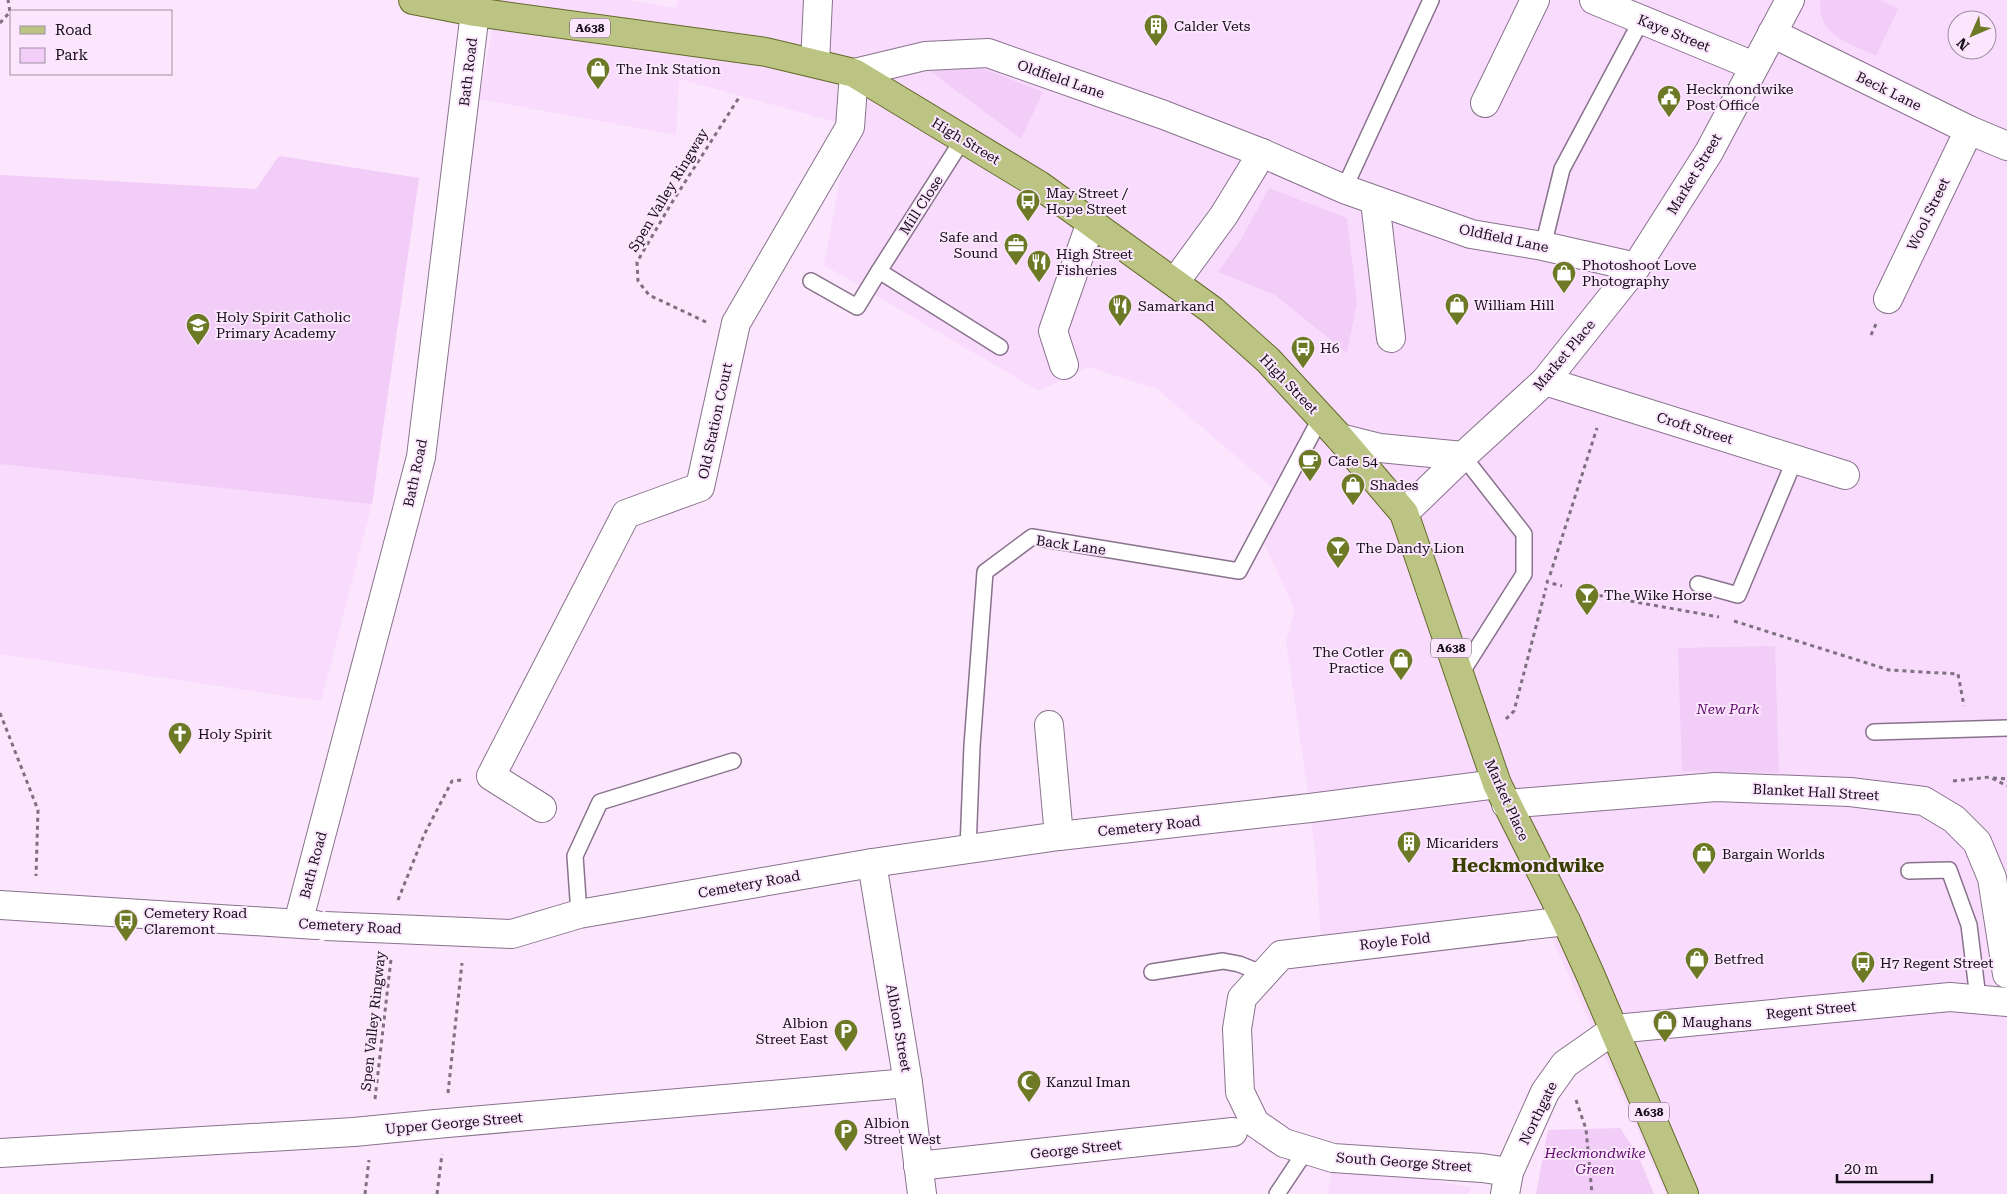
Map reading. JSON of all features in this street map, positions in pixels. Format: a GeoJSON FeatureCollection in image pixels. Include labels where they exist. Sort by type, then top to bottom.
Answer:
{"type":"FeatureCollection","features":[{"type":"Feature","properties":{"kind":"main road","name":"High Street"},"geometry":{"type":"LineString","coordinates":[[413,0],[475,12],[766,52],[854,73],[1039,185],[1212,310],[1268,360],[1340,438],[1404,513]]}},
{"type":"Feature","properties":{"kind":"main road","name":"Market Place"},"geometry":{"type":"LineString","coordinates":[[1404,513],[1501,794],[1566,921],[1615,1029]]}},
{"type":"Feature","properties":{"kind":"main road","name":"A638"},"geometry":{"type":"LineString","coordinates":[[1615,1029],[1684,1194]]}},
{"type":"Feature","properties":{"kind":"street"},"geometry":{"type":"LineString","coordinates":[[815,63],[818,0]]}},
{"type":"Feature","properties":{"kind":"street"},"geometry":{"type":"LineString","coordinates":[[1485,103],[1535,0]]}},
{"type":"Feature","properties":{"kind":"street","name":"Kaye Street"},"geometry":{"type":"LineString","coordinates":[[1594,0],[1754,66]]}},
{"type":"Feature","properties":{"kind":"street","name":"Market Street"},"geometry":{"type":"LineString","coordinates":[[1636,267],[1710,152],[1790,0]]}},
{"type":"Feature","properties":{"kind":"street","name":"Bath Road"},"geometry":{"type":"LineString","coordinates":[[298,923],[421,457],[475,12]]}},
{"type":"Feature","properties":{"kind":"street","name":"Beck Lane"},"geometry":{"type":"LineString","coordinates":[[1772,33],[1969,130],[2007,146]]}},
{"type":"Feature","properties":{"kind":"street","name":"Oldfield Lane"},"geometry":{"type":"LineString","coordinates":[[854,73],[925,56],[988,53],[1164,115],[1344,189],[1471,234],[1543,246],[1636,267]]}},
{"type":"Feature","properties":{"kind":"street","name":"Old Station Court"},"geometry":{"type":"LineString","coordinates":[[491,776],[626,514],[700,487],[736,323],[850,126],[854,73]]}},
{"type":"Feature","properties":{"kind":"street","name":"Wool Street"},"geometry":{"type":"LineString","coordinates":[[1888,298],[1969,130]]}},
{"type":"Feature","properties":{"kind":"street"},"geometry":{"type":"LineString","coordinates":[[1175,282],[1224,215],[1262,154]]}},
{"type":"Feature","properties":{"kind":"street"},"geometry":{"type":"LineString","coordinates":[[1375,201],[1390,338]]}},
{"type":"Feature","properties":{"kind":"street"},"geometry":{"type":"LineString","coordinates":[[1064,365],[1053,331],[1091,222]]}},
{"type":"Feature","properties":{"kind":"street","name":"Market Place"},"geometry":{"type":"LineString","coordinates":[[1404,513],[1545,381],[1636,267]]}},
{"type":"Feature","properties":{"kind":"street","name":"Croft Street"},"geometry":{"type":"LineString","coordinates":[[1545,381],[1845,475]]}},
{"type":"Feature","properties":{"kind":"street"},"geometry":{"type":"LineString","coordinates":[[1340,438],[1380,448],[1463,456]]}},
{"type":"Feature","properties":{"kind":"street"},"geometry":{"type":"LineString","coordinates":[[1049,726],[1059,836]]}},
{"type":"Feature","properties":{"kind":"street"},"geometry":{"type":"LineString","coordinates":[[491,776],[542,808]]}},
{"type":"Feature","properties":{"kind":"street","name":"Blanket Hall Street"},"geometry":{"type":"LineString","coordinates":[[1501,794],[1716,787],[1850,792],[1924,801],[1954,819],[1976,842],[1992,878],[2007,974]]}},
{"type":"Feature","properties":{"kind":"street","name":"Cemetery Road"},"geometry":{"type":"LineString","coordinates":[[0,905],[325,926],[512,934],[579,914],[872,863],[1059,836],[1310,808],[1501,794]]}},
{"type":"Feature","properties":{"kind":"street","name":"Albion Street"},"geometry":{"type":"LineString","coordinates":[[872,863],[908,1083],[922,1194]]}},
{"type":"Feature","properties":{"kind":"street","name":"Royle Fold"},"geometry":{"type":"LineString","coordinates":[[1242,998],[1281,955],[1566,921]]}},
{"type":"Feature","properties":{"kind":"street","name":"Regent Street"},"geometry":{"type":"LineString","coordinates":[[1615,1029],[1950,997],[2007,1002]]}},
{"type":"Feature","properties":{"kind":"street","name":"South George Street"},"geometry":{"type":"LineString","coordinates":[[1242,998],[1237,1029],[1240,1092],[1255,1123],[1284,1143],[1333,1158],[1482,1168],[1507,1183]]}},
{"type":"Feature","properties":{"kind":"street","name":"Northgate"},"geometry":{"type":"LineString","coordinates":[[1507,1183],[1545,1092],[1565,1064],[1615,1029]]}},
{"type":"Feature","properties":{"kind":"street","name":"Upper George Street"},"geometry":{"type":"LineString","coordinates":[[0,1153],[354,1132],[908,1083]]}},
{"type":"Feature","properties":{"kind":"street","name":"George Street"},"geometry":{"type":"LineString","coordinates":[[918,1166],[1233,1132]]}},
{"type":"Feature","properties":{"kind":"lane"},"geometry":{"type":"LineString","coordinates":[[1344,189],[1431,0]]}},
{"type":"Feature","properties":{"kind":"lane"},"geometry":{"type":"LineString","coordinates":[[1543,246],[1562,169],[1642,19]]}},
{"type":"Feature","properties":{"kind":"lane","name":"Mill Close"},"geometry":{"type":"LineString","coordinates":[[811,281],[857,306],[963,140]]}},
{"type":"Feature","properties":{"kind":"lane"},"geometry":{"type":"LineString","coordinates":[[878,271],[1000,347]]}},
{"type":"Feature","properties":{"kind":"lane","name":"Back Lane"},"geometry":{"type":"LineString","coordinates":[[968,849],[972,746],[985,572],[1032,538],[1239,571],[1321,417]]}},
{"type":"Feature","properties":{"kind":"lane"},"geometry":{"type":"LineString","coordinates":[[1460,676],[1524,574],[1524,534],[1463,456]]}},
{"type":"Feature","properties":{"kind":"lane"},"geometry":{"type":"LineString","coordinates":[[1698,584],[1738,595],[1795,459]]}},
{"type":"Feature","properties":{"kind":"lane"},"geometry":{"type":"LineString","coordinates":[[1874,732],[2007,728]]}},
{"type":"Feature","properties":{"kind":"lane"},"geometry":{"type":"LineString","coordinates":[[579,914],[575,856],[600,802],[734,761]]}},
{"type":"Feature","properties":{"kind":"lane"},"geometry":{"type":"LineString","coordinates":[[1909,871],[1949,870],[1968,925],[1978,998]]}},
{"type":"Feature","properties":{"kind":"lane"},"geometry":{"type":"LineString","coordinates":[[1152,972],[1223,961],[1239,964],[1264,974]]}},
{"type":"Feature","properties":{"kind":"lane"},"geometry":{"type":"LineString","coordinates":[[1277,1194],[1307,1150]]}},
{"type":"Feature","properties":{"kind":"path"},"geometry":{"type":"LineString","coordinates":[[0,22],[10,12],[8,0]]}},
{"type":"Feature","properties":{"kind":"path","name":"Spen Valley Ringway"},"geometry":{"type":"LineString","coordinates":[[733,335],[649,295],[638,281],[637,262],[671,204],[740,96]]}},
{"type":"Feature","properties":{"kind":"path"},"geometry":{"type":"LineString","coordinates":[[1482,742],[1514,711],[1547,582],[1606,401]]}},
{"type":"Feature","properties":{"kind":"path"},"geometry":{"type":"LineString","coordinates":[[1547,582],[1562,586]]}},
{"type":"Feature","properties":{"kind":"path"},"geometry":{"type":"LineString","coordinates":[[1591,594],[1726,618],[1889,670],[1958,674],[1964,709]]}},
{"type":"Feature","properties":{"kind":"path"},"geometry":{"type":"LineString","coordinates":[[0,713],[38,810],[36,907]]}},
{"type":"Feature","properties":{"kind":"path"},"geometry":{"type":"LineString","coordinates":[[397,902],[424,835],[452,781],[491,776]]}},
{"type":"Feature","properties":{"kind":"path"},"geometry":{"type":"LineString","coordinates":[[1990,777],[2007,779]]}},
{"type":"Feature","properties":{"kind":"path"},"geometry":{"type":"LineString","coordinates":[[437,1194],[441,1124],[466,932]]}},
{"type":"Feature","properties":{"kind":"path","name":"Spen Valley Ringway"},"geometry":{"type":"LineString","coordinates":[[375,1106],[392,951]]}},
{"type":"Feature","properties":{"kind":"path"},"geometry":{"type":"LineString","coordinates":[[1565,1064],[1586,1129],[1592,1194]]}},
{"type":"Feature","properties":{"kind":"path"},"geometry":{"type":"LineString","coordinates":[[365,1194],[369,1155]]}},
{"type":"Feature","properties":{"kind":"shaded area"},"geometry":{"type":"Polygon","coordinates":[[[498,0],[627,0],[676,8],[678,0],[1594,0],[1637,17],[1641,0],[2007,0],[2007,1194],[1666,1194],[1542,916],[1321,941],[1310,808],[1286,641],[1295,610],[1266,548],[1252,532],[1273,488],[1157,389],[1088,367],[1039,391],[824,265],[850,126],[679,79],[676,135],[479,99],[498,0]]]}},
{"type":"Feature","properties":{"kind":"shaded area","name":"Holy Spirit Catholic Primary Academy"},"geometry":{"type":"Polygon","coordinates":[[[279,156],[419,178],[372,504],[321,701],[0,654],[0,175],[256,189],[279,156]]]}},
{"type":"Feature","properties":{"kind":"shaded area"},"geometry":{"type":"Polygon","coordinates":[[[1333,1158],[1471,1188],[1469,1194],[1328,1194],[1333,1158]]]}},
{"type":"Feature","properties":{"kind":"green space"},"geometry":{"type":"Polygon","coordinates":[[[1820,0],[1880,0],[1898,9],[1876,56],[1845,42],[1829,30],[1821,12],[1820,0]]]}},
{"type":"Feature","properties":{"kind":"green space"},"geometry":{"type":"Polygon","coordinates":[[[979,67],[1043,92],[1021,139],[927,69],[979,67]]]}},
{"type":"Feature","properties":{"kind":"green space","name":"Holy Spirit Catholic Primary Academy"},"geometry":{"type":"Polygon","coordinates":[[[279,156],[419,178],[372,504],[0,464],[0,175],[256,189],[279,156]]]}},
{"type":"Feature","properties":{"kind":"green space"},"geometry":{"type":"Polygon","coordinates":[[[1269,188],[1347,218],[1357,302],[1347,353],[1275,295],[1218,272],[1240,241],[1269,188]]]}},
{"type":"Feature","properties":{"kind":"green space","name":"New Park"},"geometry":{"type":"Polygon","coordinates":[[[1775,646],[1779,773],[1682,771],[1678,648],[1775,646]]]}},
{"type":"Feature","properties":{"kind":"green space","name":"Heckmondwike Green"},"geometry":{"type":"Polygon","coordinates":[[[1620,1128],[1638,1155],[1654,1194],[1536,1194],[1548,1130],[1620,1128]]]}},
{"type":"Feature","properties":{"kind":"place","name":"Calder Vets"},"geometry":{"type":"Point","coordinates":[1156,47]}},
{"type":"Feature","properties":{"kind":"place","name":"The Ink Station"},"geometry":{"type":"Point","coordinates":[598,90]}},
{"type":"Feature","properties":{"kind":"place","name":"Heckmondwike Post Office"},"geometry":{"type":"Point","coordinates":[1669,118]}},
{"type":"Feature","properties":{"kind":"place","name":"May Street / Hope Street"},"geometry":{"type":"Point","coordinates":[1028,222]}},
{"type":"Feature","properties":{"kind":"place","name":"Safe and Sound"},"geometry":{"type":"Point","coordinates":[1016,266]}},
{"type":"Feature","properties":{"kind":"place","name":"High Street Fisheries"},"geometry":{"type":"Point","coordinates":[1039,283]}},
{"type":"Feature","properties":{"kind":"place","name":"Photoshoot Love Photography"},"geometry":{"type":"Point","coordinates":[1564,294]}},
{"type":"Feature","properties":{"kind":"place","name":"William Hill"},"geometry":{"type":"Point","coordinates":[1457,326]}},
{"type":"Feature","properties":{"kind":"place","name":"Samarkand"},"geometry":{"type":"Point","coordinates":[1120,327]}},
{"type":"Feature","properties":{"kind":"place","name":"Holy Spirit Catholic Primary Academy"},"geometry":{"type":"Point","coordinates":[198,346]}},
{"type":"Feature","properties":{"kind":"place","name":"H6"},"geometry":{"type":"Point","coordinates":[1303,369]}},
{"type":"Feature","properties":{"kind":"place","name":"Cafe 54"},"geometry":{"type":"Point","coordinates":[1310,482]}},
{"type":"Feature","properties":{"kind":"place","name":"Shades"},"geometry":{"type":"Point","coordinates":[1353,506]}},
{"type":"Feature","properties":{"kind":"place","name":"The Dandy Lion"},"geometry":{"type":"Point","coordinates":[1338,569]}},
{"type":"Feature","properties":{"kind":"place","name":"The Wike Horse"},"geometry":{"type":"Point","coordinates":[1587,616]}},
{"type":"Feature","properties":{"kind":"place","name":"The Cotler Practice"},"geometry":{"type":"Point","coordinates":[1401,681]}},
{"type":"Feature","properties":{"kind":"place","name":"Holy Spirit"},"geometry":{"type":"Point","coordinates":[180,755]}},
{"type":"Feature","properties":{"kind":"place","name":"Micariders"},"geometry":{"type":"Point","coordinates":[1409,864]}},
{"type":"Feature","properties":{"kind":"place","name":"Bargain Worlds"},"geometry":{"type":"Point","coordinates":[1704,875]}},
{"type":"Feature","properties":{"kind":"place","name":"Cemetery Road Claremont"},"geometry":{"type":"Point","coordinates":[126,942]}},
{"type":"Feature","properties":{"kind":"place","name":"Betfred"},"geometry":{"type":"Point","coordinates":[1697,980]}},
{"type":"Feature","properties":{"kind":"place","name":"H7 Regent Street"},"geometry":{"type":"Point","coordinates":[1863,984]}},
{"type":"Feature","properties":{"kind":"place","name":"Maughans"},"geometry":{"type":"Point","coordinates":[1665,1043]}},
{"type":"Feature","properties":{"kind":"place","name":"Albion Street East"},"geometry":{"type":"Point","coordinates":[846,1052]}},
{"type":"Feature","properties":{"kind":"place","name":"Kanzul Iman"},"geometry":{"type":"Point","coordinates":[1029,1103]}},
{"type":"Feature","properties":{"kind":"place","name":"Albion Street West"},"geometry":{"type":"Point","coordinates":[846,1152]}},
{"type":"Feature","properties":{"kind":"district","name":"Heckmondwike"},"geometry":{"type":"Point","coordinates":[1528,865]}}]}
